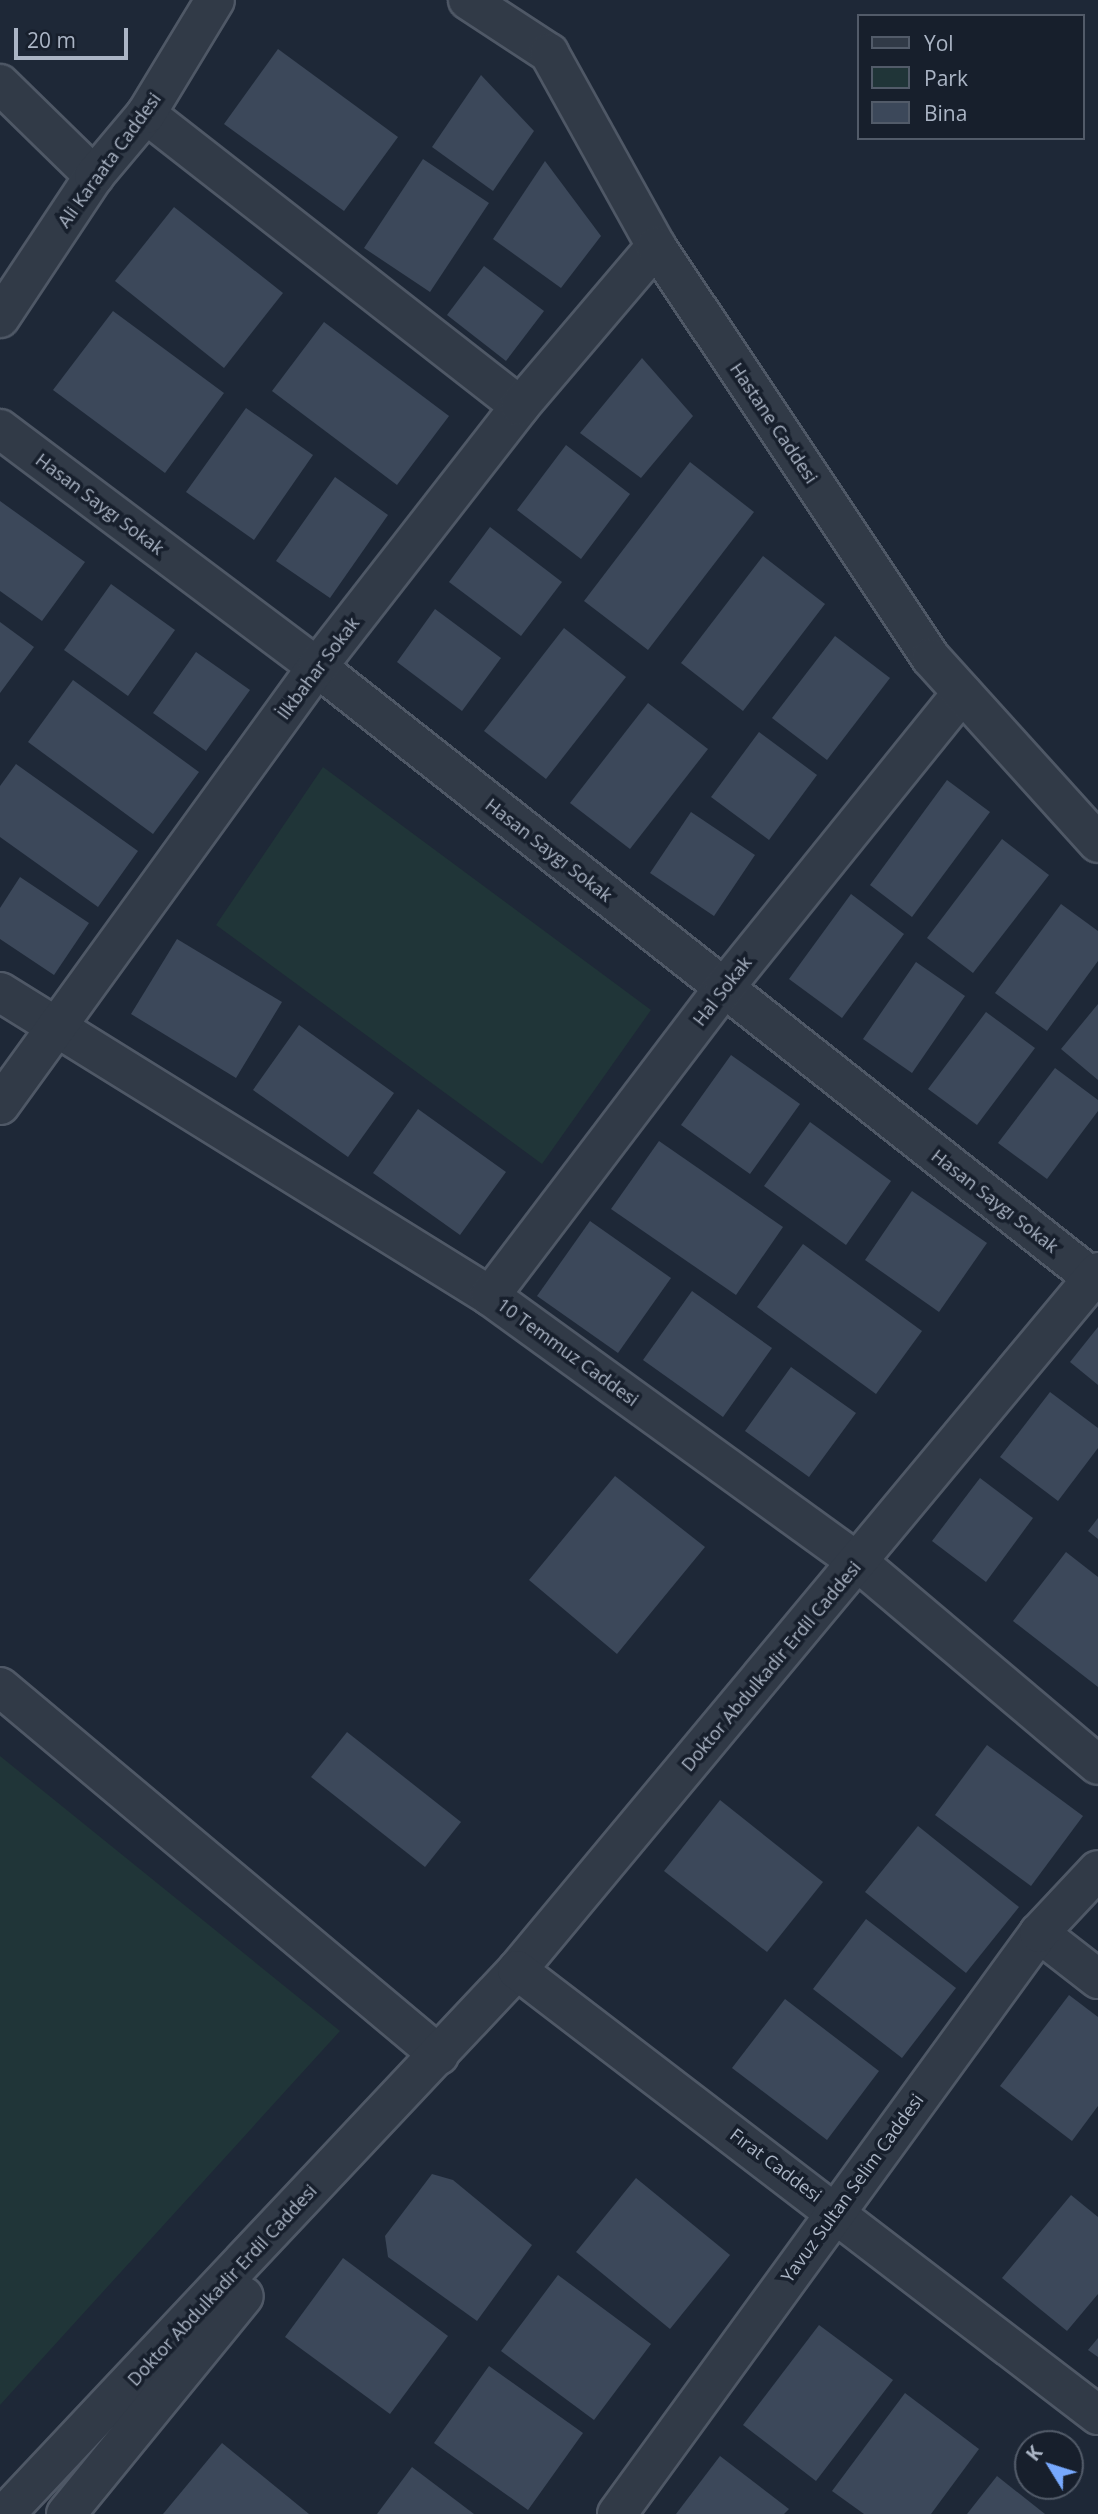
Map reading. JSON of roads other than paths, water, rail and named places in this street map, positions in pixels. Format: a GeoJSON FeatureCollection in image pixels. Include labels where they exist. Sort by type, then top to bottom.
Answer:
{"type":"FeatureCollection","features":[{"type":"Feature","properties":{"kind":"street","name":"Ali Karaata Caddesi"},"geometry":{"type":"LineString","coordinates":[[0,318],[94,176],[146,114],[215,0]]}},
{"type":"Feature","properties":{"kind":"street","name":"Hastane Caddesi"},"geometry":{"type":"LineString","coordinates":[[467,0],[549,53],[656,246],[931,658],[1098,843]]}},
{"type":"Feature","properties":{"kind":"street"},"geometry":{"type":"LineString","coordinates":[[0,84],[94,176]]}},
{"type":"Feature","properties":{"kind":"street"},"geometry":{"type":"LineString","coordinates":[[146,114],[520,407]]}},
{"type":"Feature","properties":{"kind":"street","name":"İlkbahar Sokak"},"geometry":{"type":"LineString","coordinates":[[0,1105],[57,1030],[317,667],[520,407],[656,246]]}},
{"type":"Feature","properties":{"kind":"street","name":"Hasan Saygı Sokak"},"geometry":{"type":"LineString","coordinates":[[0,429],[317,667],[724,988],[1096,1275]]}},
{"type":"Feature","properties":{"kind":"street","name":"Hal Sokak"},"geometry":{"type":"LineString","coordinates":[[490,1296],[724,988],[962,693]]}},
{"type":"Feature","properties":{"kind":"street","name":"10 Temmuz Caddesi"},"geometry":{"type":"LineString","coordinates":[[0,992],[57,1030],[490,1296],[858,1562],[1098,1765]]}},
{"type":"Feature","properties":{"kind":"street","name":"Doktor Abdulkadir Erdil Caddesi"},"geometry":{"type":"LineString","coordinates":[[5,2514],[517,1970],[1096,1275]]}},
{"type":"Feature","properties":{"kind":"street"},"geometry":{"type":"LineString","coordinates":[[0,1687],[439,2055]]}},
{"type":"Feature","properties":{"kind":"street","name":"Yavuz Sultan Selim Caddesi"},"geometry":{"type":"LineString","coordinates":[[617,2514],[835,2210],[1039,1934],[1098,1870]]}},
{"type":"Feature","properties":{"kind":"street"},"geometry":{"type":"LineString","coordinates":[[1039,1934],[1098,1979]]}},
{"type":"Feature","properties":{"kind":"street","name":"Fırat Caddesi"},"geometry":{"type":"LineString","coordinates":[[517,1970],[835,2210],[1098,2415]]}},
{"type":"Feature","properties":{"kind":"street","name":"Doktor Abdulkadir Erdil Caddesi"},"geometry":{"type":"LineString","coordinates":[[66,2514],[439,2055]]}}]}
